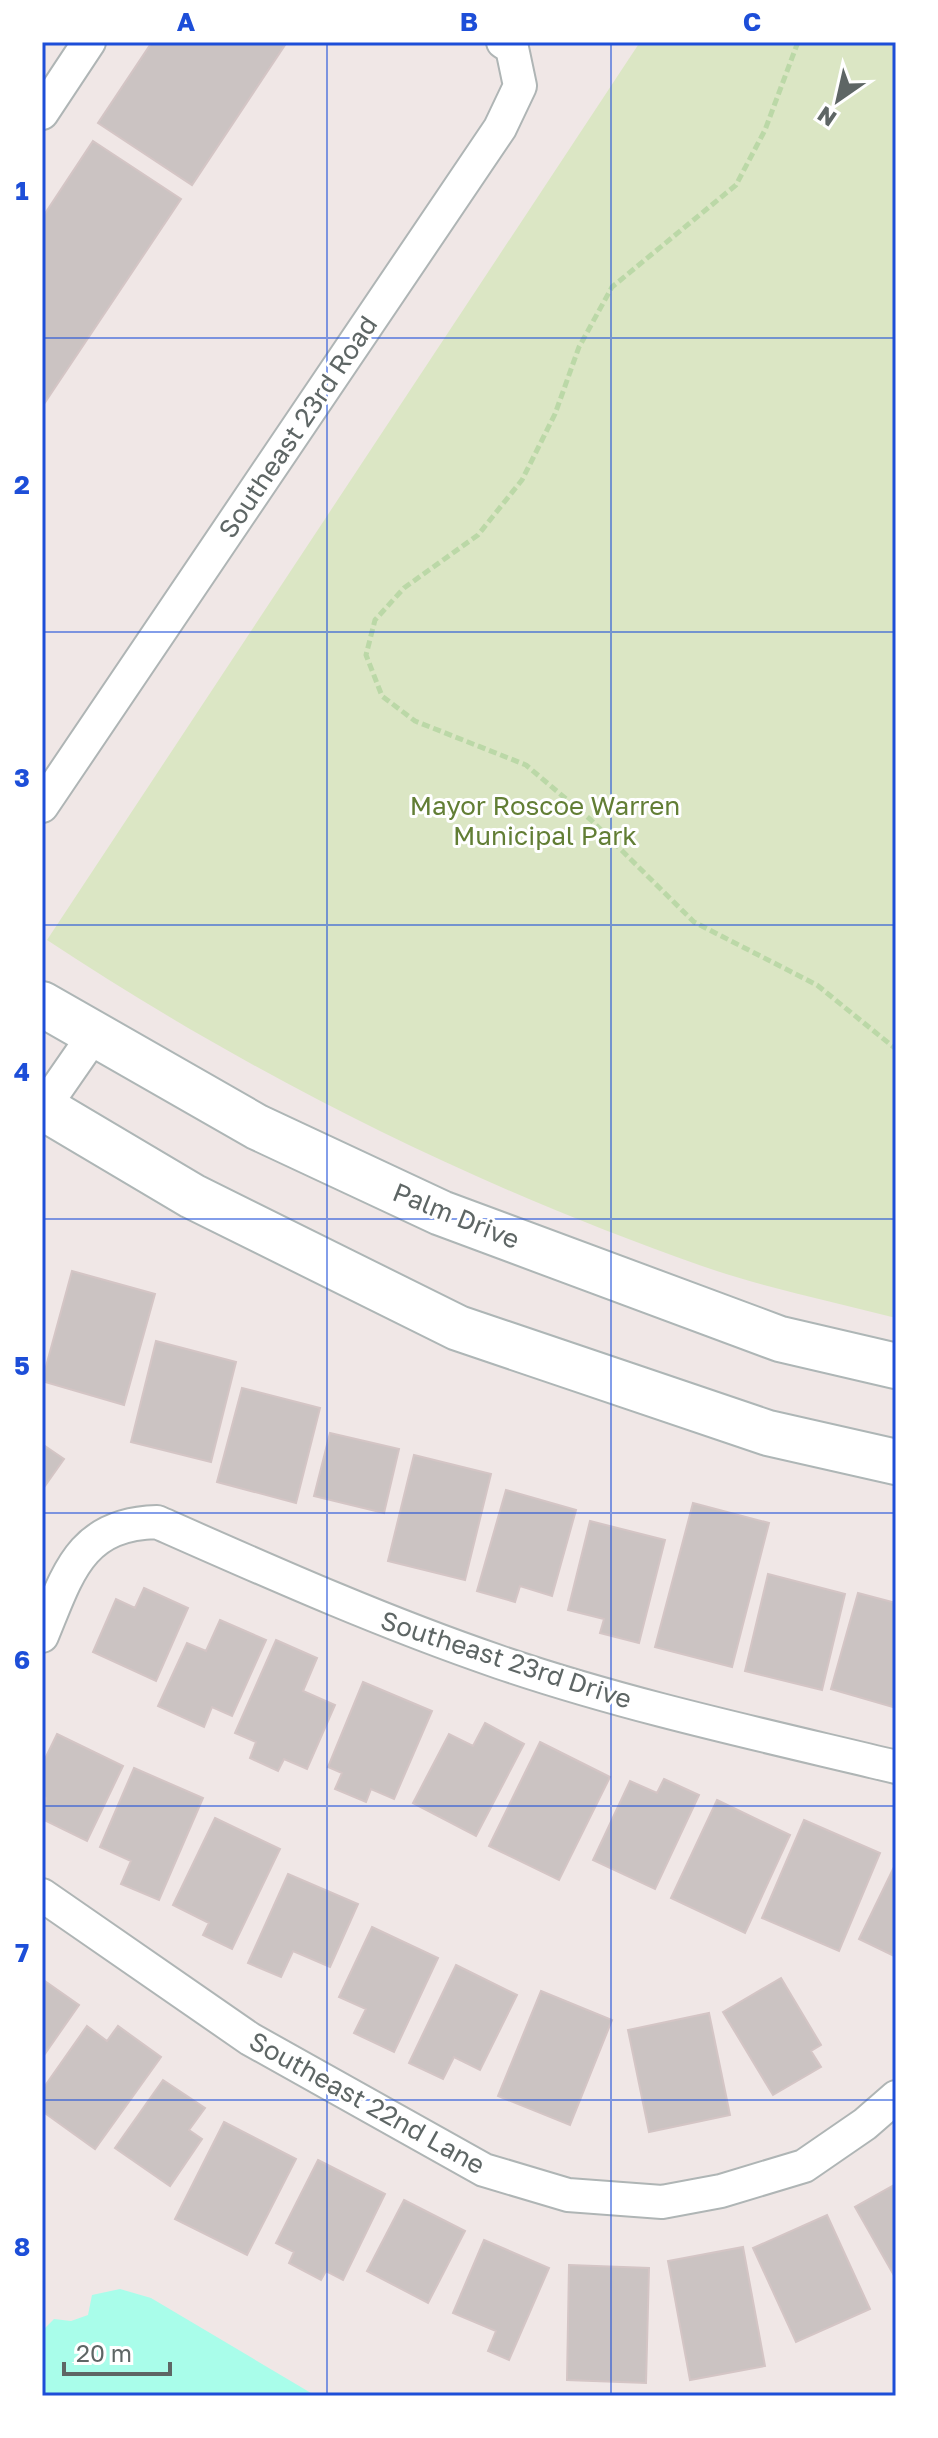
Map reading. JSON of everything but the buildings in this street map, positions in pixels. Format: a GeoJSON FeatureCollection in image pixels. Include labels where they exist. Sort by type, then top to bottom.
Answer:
{"type":"FeatureCollection","features":[{"type":"Feature","properties":{"kind":"main road","name":"Palm Drive"},"geometry":{"type":"LineString","coordinates":[[42,1004],[257,1127],[441,1213],[780,1339],[896,1366]]}},
{"type":"Feature","properties":{"kind":"main road"},"geometry":{"type":"LineString","coordinates":[[43,1108],[192,1196],[458,1328],[768,1433],[896,1462]]}},
{"type":"Feature","properties":{"kind":"street"},"geometry":{"type":"LineString","coordinates":[[42,113],[89,42]]}},
{"type":"Feature","properties":{"kind":"street","name":"Southeast 23rd Road"},"geometry":{"type":"LineString","coordinates":[[42,806],[500,128],[520,86],[512,48],[503,42]]}},
{"type":"Feature","properties":{"kind":"street"},"geometry":{"type":"LineString","coordinates":[[43,1108],[94,1035]]}},
{"type":"Feature","properties":{"kind":"street","name":"Southeast 23rd Drive"},"geometry":{"type":"LineString","coordinates":[[42,1636],[69,1571],[96,1538],[128,1523],[157,1522],[352,1608],[500,1662],[671,1713],[896,1767]]}},
{"type":"Feature","properties":{"kind":"street","name":"Southeast 22nd Lane"},"geometry":{"type":"LineString","coordinates":[[42,1895],[250,2039],[484,2170],[568,2195],[662,2202],[721,2191],[804,2166],[865,2124],[896,2097]]}},
{"type":"Feature","properties":{"kind":"path"},"geometry":{"type":"LineString","coordinates":[[798,42],[765,130],[736,185],[612,287],[579,347],[555,414],[522,480],[478,535],[404,588],[375,620],[366,655],[382,696],[415,721],[526,765],[591,820],[694,922],[817,985],[896,1049]]}},
{"type":"Feature","properties":{"kind":"green space","name":"Mayor Roscoe Warren Municipal Park"},"geometry":{"type":"Polygon","coordinates":[[[640,42],[896,42],[896,1318],[774,1288],[702,1266],[531,1200],[447,1163],[283,1081],[124,989],[47,940],[640,42]]]}},
{"type":"Feature","properties":{"kind":"shaded area"},"geometry":{"type":"Polygon","coordinates":[[[120,2289],[151,2298],[316,2396],[42,2396],[42,2331],[54,2319],[71,2321],[88,2315],[92,2295],[120,2289]]]}}]}
